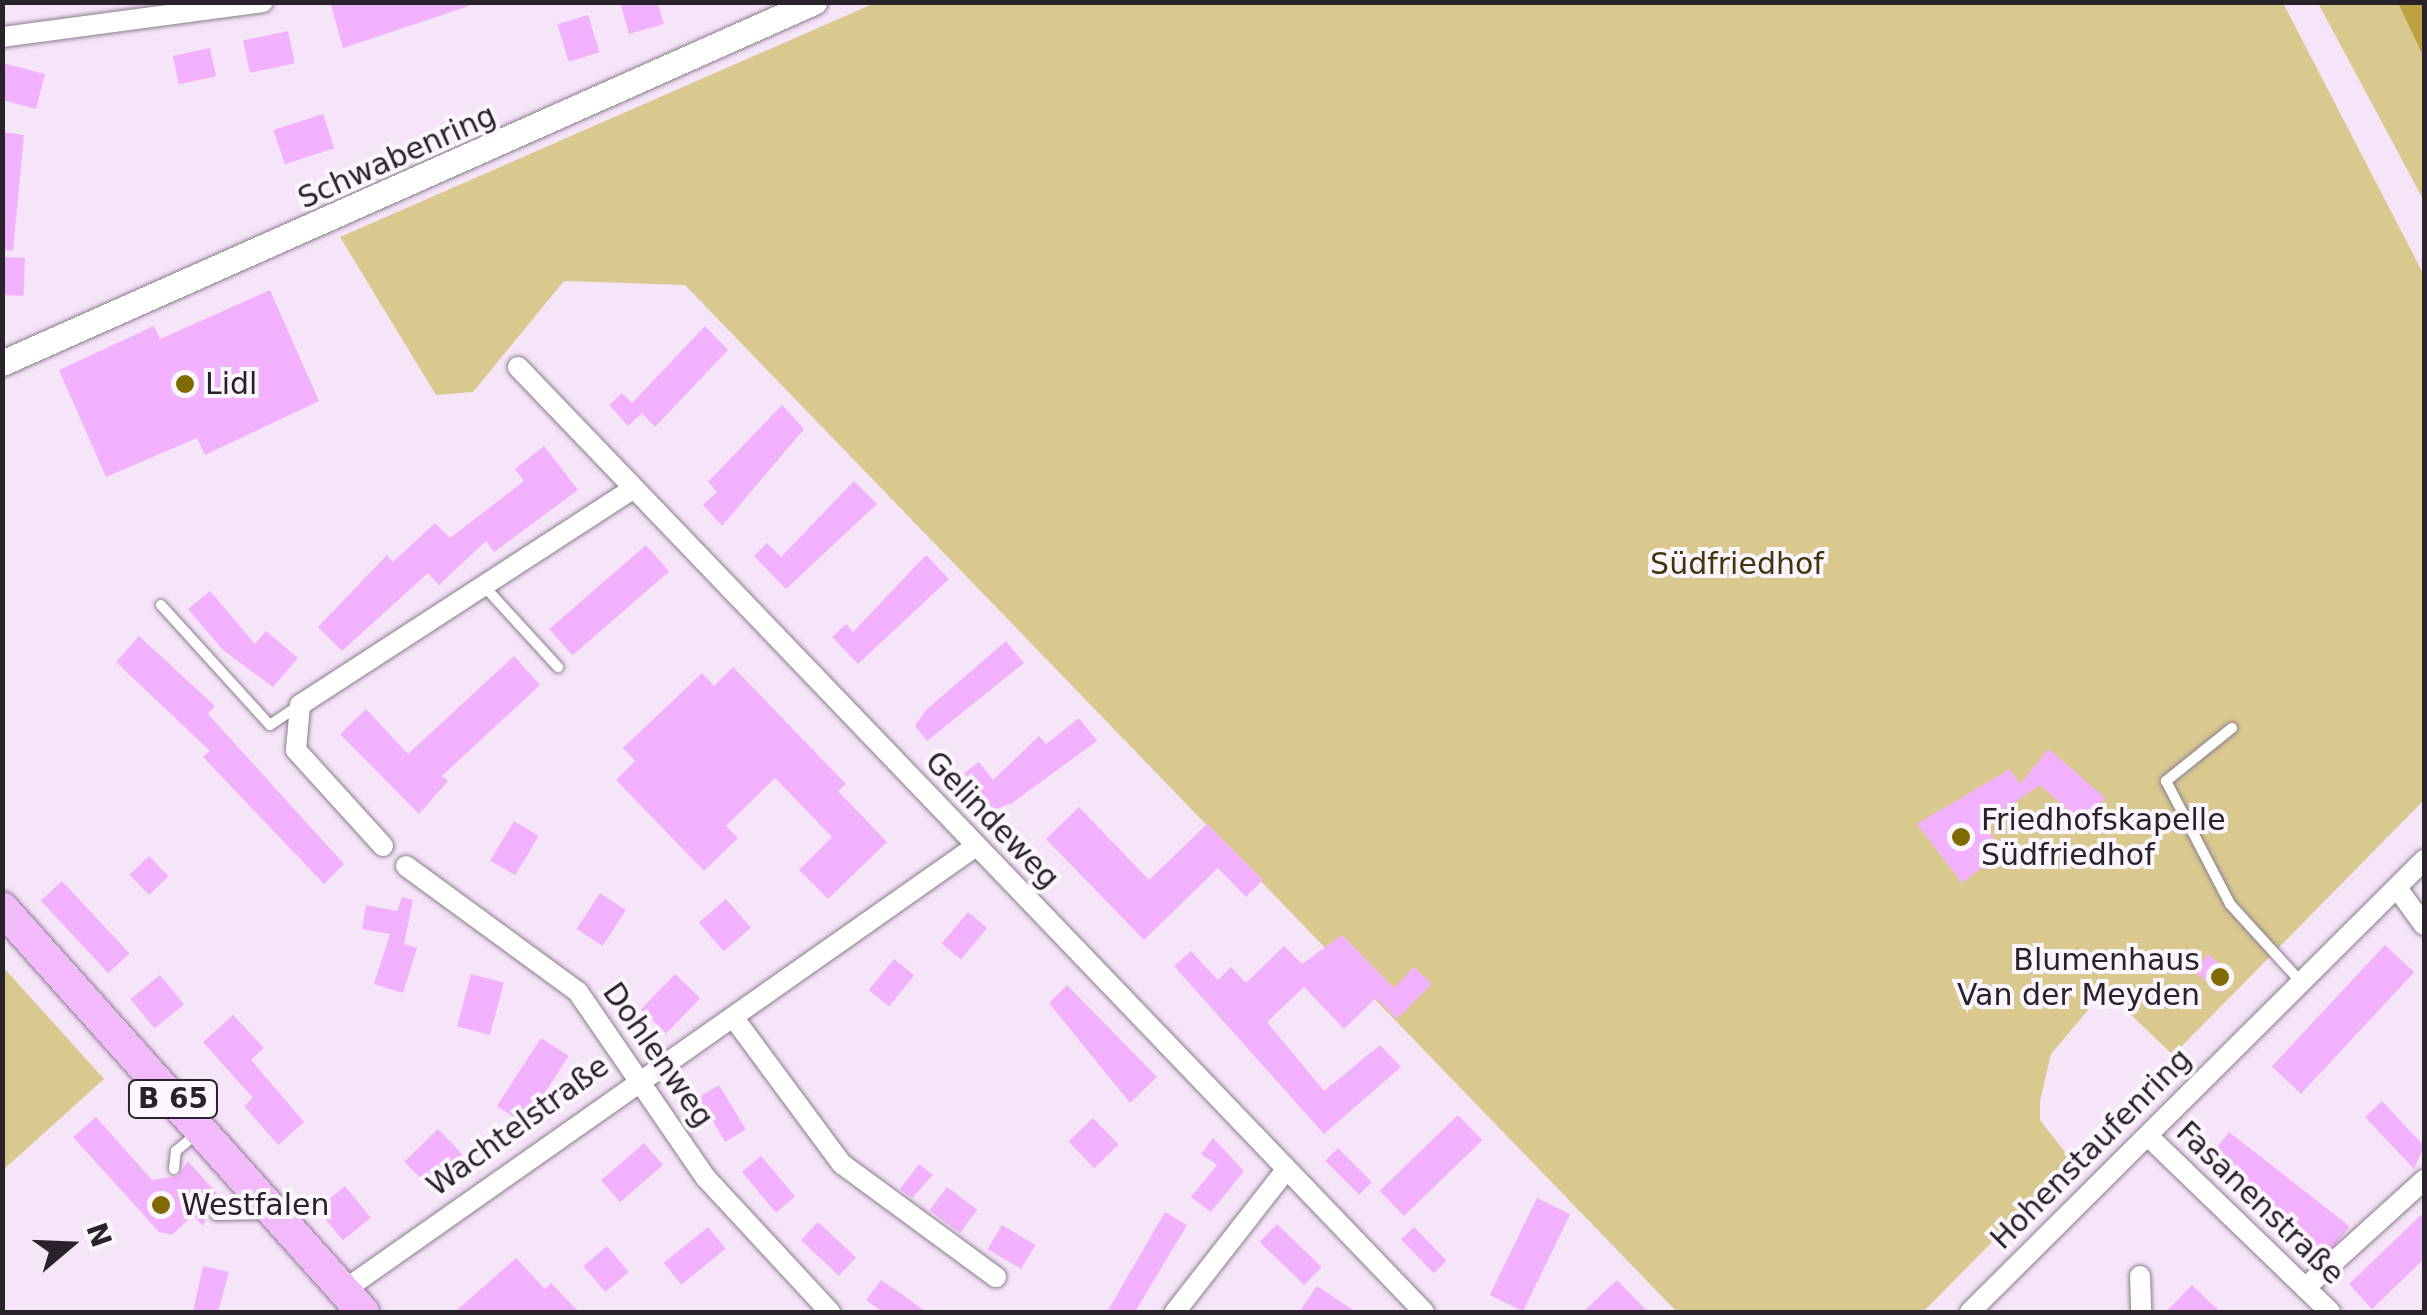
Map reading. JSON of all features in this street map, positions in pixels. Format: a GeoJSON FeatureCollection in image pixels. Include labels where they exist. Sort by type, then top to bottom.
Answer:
{"type":"FeatureCollection","features":[{"type":"Feature","properties":{"kind":"main road","name":"B 65"},"geometry":{"type":"LineString","coordinates":[[2,908],[353,1302]]}},
{"type":"Feature","properties":{"kind":"street"},"geometry":{"type":"LineString","coordinates":[[2,36],[263,2]]}},
{"type":"Feature","properties":{"kind":"street","name":"Schwabenring"},"geometry":{"type":"LineString","coordinates":[[2,362],[814,2]]}},
{"type":"Feature","properties":{"kind":"street","name":"Gelindeweg"},"geometry":{"type":"LineString","coordinates":[[518,367],[1424,1312]]}},
{"type":"Feature","properties":{"kind":"street"},"geometry":{"type":"LineString","coordinates":[[384,846],[296,750],[300,705],[632,489]]}},
{"type":"Feature","properties":{"kind":"street","name":"Wachtelstraße"},"geometry":{"type":"LineString","coordinates":[[353,1302],[640,1074],[736,1021],[976,846]]}},
{"type":"Feature","properties":{"kind":"street","name":"Hohenstaufenring"},"geometry":{"type":"LineString","coordinates":[[1970,1312],[2424,860]]}},
{"type":"Feature","properties":{"kind":"street","name":"Dohlenweg"},"geometry":{"type":"LineString","coordinates":[[406,866],[578,992],[640,1074],[705,1176],[830,1312]]}},
{"type":"Feature","properties":{"kind":"street"},"geometry":{"type":"LineString","coordinates":[[2396,888],[2424,925]]}},
{"type":"Feature","properties":{"kind":"street"},"geometry":{"type":"LineString","coordinates":[[736,1021],[842,1164],[996,1277]]}},
{"type":"Feature","properties":{"kind":"street","name":"Fasanenstraße"},"geometry":{"type":"LineString","coordinates":[[2148,1136],[2330,1312]]}},
{"type":"Feature","properties":{"kind":"street"},"geometry":{"type":"LineString","coordinates":[[1174,1312],[1284,1170]]}},
{"type":"Feature","properties":{"kind":"street"},"geometry":{"type":"LineString","coordinates":[[2305,1288],[2424,1180]]}},
{"type":"Feature","properties":{"kind":"street"},"geometry":{"type":"LineString","coordinates":[[2140,1276],[2142,1312]]}},
{"type":"Feature","properties":{"kind":"lane"},"geometry":{"type":"LineString","coordinates":[[484,586],[558,667]]}},
{"type":"Feature","properties":{"kind":"lane"},"geometry":{"type":"LineString","coordinates":[[161,605],[270,724],[300,705]]}},
{"type":"Feature","properties":{"kind":"lane"},"geometry":{"type":"LineString","coordinates":[[2232,728],[2166,781],[2230,904],[2301,982]]}},
{"type":"Feature","properties":{"kind":"lane"},"geometry":{"type":"LineString","coordinates":[[174,1169],[176,1151],[200,1130]]}},
{"type":"Feature","properties":{"kind":"lane"},"geometry":{"type":"LineString","coordinates":[[216,1214],[239,1221],[273,1212]]}},
{"type":"Feature","properties":{"kind":"green space","name":"Südfriedhof"},"geometry":{"type":"Polygon","coordinates":[[[875,3],[2283,3],[2424,275],[2424,800],[2173,1055],[2105,990],[2051,1054],[2040,1101],[2040,1120],[2072,1161],[1923,1312],[1677,1312],[685,285],[564,281],[473,392],[436,395],[340,237],[875,3]]]}},
{"type":"Feature","properties":{"kind":"green space"},"geometry":{"type":"Polygon","coordinates":[[[2318,3],[2398,3],[2424,58],[2424,201],[2318,3]]]}},
{"type":"Feature","properties":{"kind":"green space"},"geometry":{"type":"Polygon","coordinates":[[[3,967],[104,1079],[2,1170],[3,967]]]}},
{"type":"Feature","properties":{"kind":"shaded area"},"geometry":{"type":"Polygon","coordinates":[[[2398,3],[2424,3],[2424,58],[2398,3]]]}},
{"type":"Feature","properties":{"kind":"building"},"geometry":{"type":"Polygon","coordinates":[[[330,2],[468,2],[469,6],[343,48],[330,2]]]}},
{"type":"Feature","properties":{"kind":"building"},"geometry":{"type":"Polygon","coordinates":[[[620,2],[657,2],[664,24],[629,34],[620,2]]]}},
{"type":"Feature","properties":{"kind":"building"},"geometry":{"type":"Polygon","coordinates":[[[588,15],[599,52],[569,62],[557,24],[588,15]]]}},
{"type":"Feature","properties":{"kind":"building"},"geometry":{"type":"Polygon","coordinates":[[[288,31],[295,63],[250,73],[243,41],[288,31]]]}},
{"type":"Feature","properties":{"kind":"building"},"geometry":{"type":"Polygon","coordinates":[[[210,48],[216,76],[179,84],[173,56],[210,48]]]}},
{"type":"Feature","properties":{"kind":"building"},"geometry":{"type":"Polygon","coordinates":[[[2,63],[45,74],[36,109],[2,100],[2,63]]]}},
{"type":"Feature","properties":{"kind":"building"},"geometry":{"type":"Polygon","coordinates":[[[323,114],[334,148],[285,164],[274,130],[323,114]]]}},
{"type":"Feature","properties":{"kind":"building"},"geometry":{"type":"Polygon","coordinates":[[[2,132],[24,135],[13,251],[2,250],[2,132]]]}},
{"type":"Feature","properties":{"kind":"building"},"geometry":{"type":"Polygon","coordinates":[[[2,257],[25,258],[24,296],[2,295],[2,257]]]}},
{"type":"Feature","properties":{"kind":"building"},"geometry":{"type":"Polygon","coordinates":[[[270,290],[319,401],[205,455],[197,438],[106,477],[59,370],[154,326],[160,339],[270,290]]]}},
{"type":"Feature","properties":{"kind":"building"},"geometry":{"type":"Polygon","coordinates":[[[705,326],[728,350],[655,427],[642,413],[628,426],[609,405],[622,393],[632,403],[705,326]]]}},
{"type":"Feature","properties":{"kind":"building"},"geometry":{"type":"Polygon","coordinates":[[[782,405],[804,429],[722,526],[703,505],[717,492],[708,482],[782,405]]]}},
{"type":"Feature","properties":{"kind":"building"},"geometry":{"type":"Polygon","coordinates":[[[544,446],[578,490],[494,552],[486,541],[439,585],[428,573],[342,651],[318,627],[387,555],[393,562],[435,523],[450,538],[524,481],[515,469],[544,446]]]}},
{"type":"Feature","properties":{"kind":"building"},"geometry":{"type":"Polygon","coordinates":[[[854,481],[877,504],[786,589],[754,556],[767,543],[781,557],[854,481]]]}},
{"type":"Feature","properties":{"kind":"building"},"geometry":{"type":"Polygon","coordinates":[[[646,545],[669,571],[572,655],[549,629],[646,545]]]}},
{"type":"Feature","properties":{"kind":"building"},"geometry":{"type":"Polygon","coordinates":[[[926,555],[949,579],[858,664],[832,637],[846,624],[853,632],[926,555]]]}},
{"type":"Feature","properties":{"kind":"building"},"geometry":{"type":"Polygon","coordinates":[[[210,591],[255,644],[266,631],[298,658],[273,687],[223,650],[188,609],[210,591]]]}},
{"type":"Feature","properties":{"kind":"building"},"geometry":{"type":"Polygon","coordinates":[[[139,636],[215,706],[208,714],[344,864],[324,884],[203,757],[210,751],[116,662],[139,636]]]}},
{"type":"Feature","properties":{"kind":"building"},"geometry":{"type":"Polygon","coordinates":[[[1006,641],[1024,663],[927,741],[915,726],[926,710],[1006,641]]]}},
{"type":"Feature","properties":{"kind":"building"},"geometry":{"type":"Polygon","coordinates":[[[514,656],[540,685],[442,776],[448,781],[419,814],[340,734],[366,709],[408,754],[514,656]]]}},
{"type":"Feature","properties":{"kind":"building"},"geometry":{"type":"Polygon","coordinates":[[[733,667],[846,784],[838,791],[887,842],[828,899],[799,870],[832,837],[775,778],[726,826],[738,838],[704,871],[616,780],[635,761],[623,748],[702,673],[714,686],[733,667]]]}},
{"type":"Feature","properties":{"kind":"building"},"geometry":{"type":"Polygon","coordinates":[[[1079,718],[1097,741],[1012,803],[994,810],[964,773],[979,762],[993,780],[1039,736],[1046,744],[1079,718]]]}},
{"type":"Feature","properties":{"kind":"building","name":"Friedhofskapelle Südfriedhof"},"geometry":{"type":"Polygon","coordinates":[[[2049,749],[2105,798],[2083,823],[2040,785],[1983,824],[2004,851],[1962,883],[1917,824],[2010,769],[2020,784],[2049,749]]]}},
{"type":"Feature","properties":{"kind":"building"},"geometry":{"type":"Polygon","coordinates":[[[1079,807],[1149,880],[1207,824],[1263,880],[1246,897],[1218,868],[1144,940],[1046,839],[1079,807]]]}},
{"type":"Feature","properties":{"kind":"building"},"geometry":{"type":"Polygon","coordinates":[[[514,821],[539,836],[515,875],[490,860],[514,821]]]}},
{"type":"Feature","properties":{"kind":"building"},"geometry":{"type":"Polygon","coordinates":[[[149,856],[168,876],[149,895],[130,875],[149,856]]]}},
{"type":"Feature","properties":{"kind":"building"},"geometry":{"type":"Polygon","coordinates":[[[62,881],[130,953],[108,973],[41,901],[62,881]]]}},
{"type":"Feature","properties":{"kind":"building"},"geometry":{"type":"Polygon","coordinates":[[[600,893],[626,910],[603,946],[577,929],[600,893]]]}},
{"type":"Feature","properties":{"kind":"building"},"geometry":{"type":"Polygon","coordinates":[[[402,897],[413,900],[404,944],[417,948],[403,993],[374,984],[390,934],[362,929],[366,905],[397,911],[402,897]]]}},
{"type":"Feature","properties":{"kind":"building"},"geometry":{"type":"Polygon","coordinates":[[[726,899],[751,928],[724,951],[699,923],[726,899]]]}},
{"type":"Feature","properties":{"kind":"building"},"geometry":{"type":"Polygon","coordinates":[[[968,912],[987,928],[961,959],[942,943],[968,912]]]}},
{"type":"Feature","properties":{"kind":"building"},"geometry":{"type":"Polygon","coordinates":[[[1342,935],[1394,988],[1414,967],[1432,984],[1397,1019],[1376,998],[1344,1029],[1304,987],[1267,1022],[1324,1091],[1380,1045],[1401,1067],[1324,1134],[1174,966],[1191,951],[1218,980],[1231,967],[1246,983],[1284,946],[1302,964],[1342,935]]]}},
{"type":"Feature","properties":{"kind":"building"},"geometry":{"type":"Polygon","coordinates":[[[2385,945],[2414,972],[2301,1094],[2272,1066],[2385,945]]]}},
{"type":"Feature","properties":{"kind":"building"},"geometry":{"type":"Polygon","coordinates":[[[2208,954],[2234,977],[2220,994],[2194,971],[2208,954]]]}},
{"type":"Feature","properties":{"kind":"building"},"geometry":{"type":"Polygon","coordinates":[[[894,959],[914,975],[889,1006],[869,990],[894,959]]]}},
{"type":"Feature","properties":{"kind":"building"},"geometry":{"type":"Polygon","coordinates":[[[471,974],[504,983],[490,1035],[457,1026],[471,974]]]}},
{"type":"Feature","properties":{"kind":"building"},"geometry":{"type":"Polygon","coordinates":[[[675,974],[700,998],[666,1034],[641,1009],[675,974]]]}},
{"type":"Feature","properties":{"kind":"building"},"geometry":{"type":"Polygon","coordinates":[[[160,975],[184,1005],[154,1028],[130,999],[160,975]]]}},
{"type":"Feature","properties":{"kind":"building"},"geometry":{"type":"Polygon","coordinates":[[[1067,985],[1157,1077],[1130,1103],[1049,1003],[1067,985]]]}},
{"type":"Feature","properties":{"kind":"building"},"geometry":{"type":"Polygon","coordinates":[[[233,1015],[264,1048],[251,1060],[304,1122],[278,1145],[244,1106],[253,1098],[203,1042],[233,1015]]]}},
{"type":"Feature","properties":{"kind":"building"},"geometry":{"type":"Polygon","coordinates":[[[541,1038],[569,1056],[525,1124],[497,1106],[541,1038]]]}},
{"type":"Feature","properties":{"kind":"building"},"geometry":{"type":"Polygon","coordinates":[[[719,1085],[746,1130],[725,1142],[698,1097],[719,1085]]]}},
{"type":"Feature","properties":{"kind":"building"},"geometry":{"type":"Polygon","coordinates":[[[2382,1101],[2424,1146],[2414,1169],[2365,1117],[2382,1101]]]}},
{"type":"Feature","properties":{"kind":"building"},"geometry":{"type":"Polygon","coordinates":[[[1458,1115],[1482,1140],[1404,1216],[1380,1191],[1458,1115]]]}},
{"type":"Feature","properties":{"kind":"building"},"geometry":{"type":"Polygon","coordinates":[[[96,1117],[152,1180],[178,1176],[188,1161],[227,1205],[211,1208],[203,1226],[193,1215],[172,1235],[159,1232],[73,1137],[96,1117]]]}},
{"type":"Feature","properties":{"kind":"building"},"geometry":{"type":"Polygon","coordinates":[[[1093,1118],[1119,1145],[1094,1168],[1069,1142],[1093,1118]]]}},
{"type":"Feature","properties":{"kind":"building"},"geometry":{"type":"Polygon","coordinates":[[[438,1129],[462,1154],[429,1187],[404,1162],[438,1129]]]}},
{"type":"Feature","properties":{"kind":"building"},"geometry":{"type":"Polygon","coordinates":[[[2229,1132],[2350,1226],[2327,1255],[2206,1161],[2229,1132]]]}},
{"type":"Feature","properties":{"kind":"building"},"geometry":{"type":"Polygon","coordinates":[[[1213,1138],[1244,1171],[1211,1212],[1191,1197],[1217,1165],[1201,1154],[1213,1138]]]}},
{"type":"Feature","properties":{"kind":"building"},"geometry":{"type":"Polygon","coordinates":[[[644,1143],[663,1165],[620,1202],[601,1180],[644,1143]]]}},
{"type":"Feature","properties":{"kind":"building"},"geometry":{"type":"Polygon","coordinates":[[[1338,1148],[1372,1182],[1359,1195],[1325,1161],[1338,1148]]]}},
{"type":"Feature","properties":{"kind":"building"},"geometry":{"type":"Polygon","coordinates":[[[761,1156],[795,1197],[776,1213],[742,1172],[761,1156]]]}},
{"type":"Feature","properties":{"kind":"building"},"geometry":{"type":"Polygon","coordinates":[[[919,1164],[933,1175],[912,1198],[900,1189],[919,1164]]]}},
{"type":"Feature","properties":{"kind":"building"},"geometry":{"type":"Polygon","coordinates":[[[345,1186],[371,1218],[343,1241],[317,1209],[345,1186]]]}},
{"type":"Feature","properties":{"kind":"building"},"geometry":{"type":"Polygon","coordinates":[[[947,1187],[977,1210],[960,1233],[930,1210],[947,1187]]]}},
{"type":"Feature","properties":{"kind":"building"},"geometry":{"type":"Polygon","coordinates":[[[1537,1198],[1570,1214],[1523,1311],[1490,1295],[1537,1198]]]}},
{"type":"Feature","properties":{"kind":"building"},"geometry":{"type":"Polygon","coordinates":[[[1165,1212],[1187,1225],[1135,1312],[1107,1312],[1165,1212]]]}},
{"type":"Feature","properties":{"kind":"building"},"geometry":{"type":"Polygon","coordinates":[[[2424,1212],[2424,1259],[2372,1309],[2349,1284],[2424,1212]]]}},
{"type":"Feature","properties":{"kind":"building"},"geometry":{"type":"Polygon","coordinates":[[[818,1222],[856,1257],[839,1276],[801,1240],[818,1222]]]}},
{"type":"Feature","properties":{"kind":"building"},"geometry":{"type":"Polygon","coordinates":[[[1277,1224],[1322,1267],[1304,1285],[1260,1242],[1277,1224]]]}},
{"type":"Feature","properties":{"kind":"building"},"geometry":{"type":"Polygon","coordinates":[[[1002,1225],[1035,1245],[1021,1269],[988,1249],[1002,1225]]]}},
{"type":"Feature","properties":{"kind":"building"},"geometry":{"type":"Polygon","coordinates":[[[708,1227],[726,1249],[681,1285],[664,1263],[708,1227]]]}},
{"type":"Feature","properties":{"kind":"building"},"geometry":{"type":"Polygon","coordinates":[[[1414,1227],[1447,1261],[1434,1273],[1401,1240],[1414,1227]]]}},
{"type":"Feature","properties":{"kind":"building"},"geometry":{"type":"Polygon","coordinates":[[[607,1246],[629,1272],[605,1292],[583,1266],[607,1246]]]}},
{"type":"Feature","properties":{"kind":"building"},"geometry":{"type":"Polygon","coordinates":[[[516,1258],[545,1289],[551,1283],[579,1312],[455,1312],[516,1258]]]}},
{"type":"Feature","properties":{"kind":"building"},"geometry":{"type":"Polygon","coordinates":[[[203,1266],[229,1272],[218,1312],[193,1312],[203,1266]]]}},
{"type":"Feature","properties":{"kind":"building"},"geometry":{"type":"Polygon","coordinates":[[[881,1280],[926,1312],[883,1312],[866,1300],[881,1280]]]}},
{"type":"Feature","properties":{"kind":"building"},"geometry":{"type":"Polygon","coordinates":[[[1617,1280],[1648,1312],[1583,1312],[1601,1295],[1617,1280]]]}},
{"type":"Feature","properties":{"kind":"building"},"geometry":{"type":"Polygon","coordinates":[[[2192,1285],[2220,1312],[2166,1312],[2192,1285]]]}},
{"type":"Feature","properties":{"kind":"building"},"geometry":{"type":"Polygon","coordinates":[[[1317,1286],[1356,1312],[1299,1312],[1317,1286]]]}},
{"type":"Feature","properties":{"kind":"place","name":"Lidl"},"geometry":{"type":"Point","coordinates":[185,384]}},
{"type":"Feature","properties":{"kind":"place","name":"Friedhofskapelle Südfriedhof"},"geometry":{"type":"Point","coordinates":[1961,837]}},
{"type":"Feature","properties":{"kind":"place","name":"Blumenhaus Van der Meyden"},"geometry":{"type":"Point","coordinates":[2220,977]}},
{"type":"Feature","properties":{"kind":"place","name":"Westfalen"},"geometry":{"type":"Point","coordinates":[161,1205]}}]}
